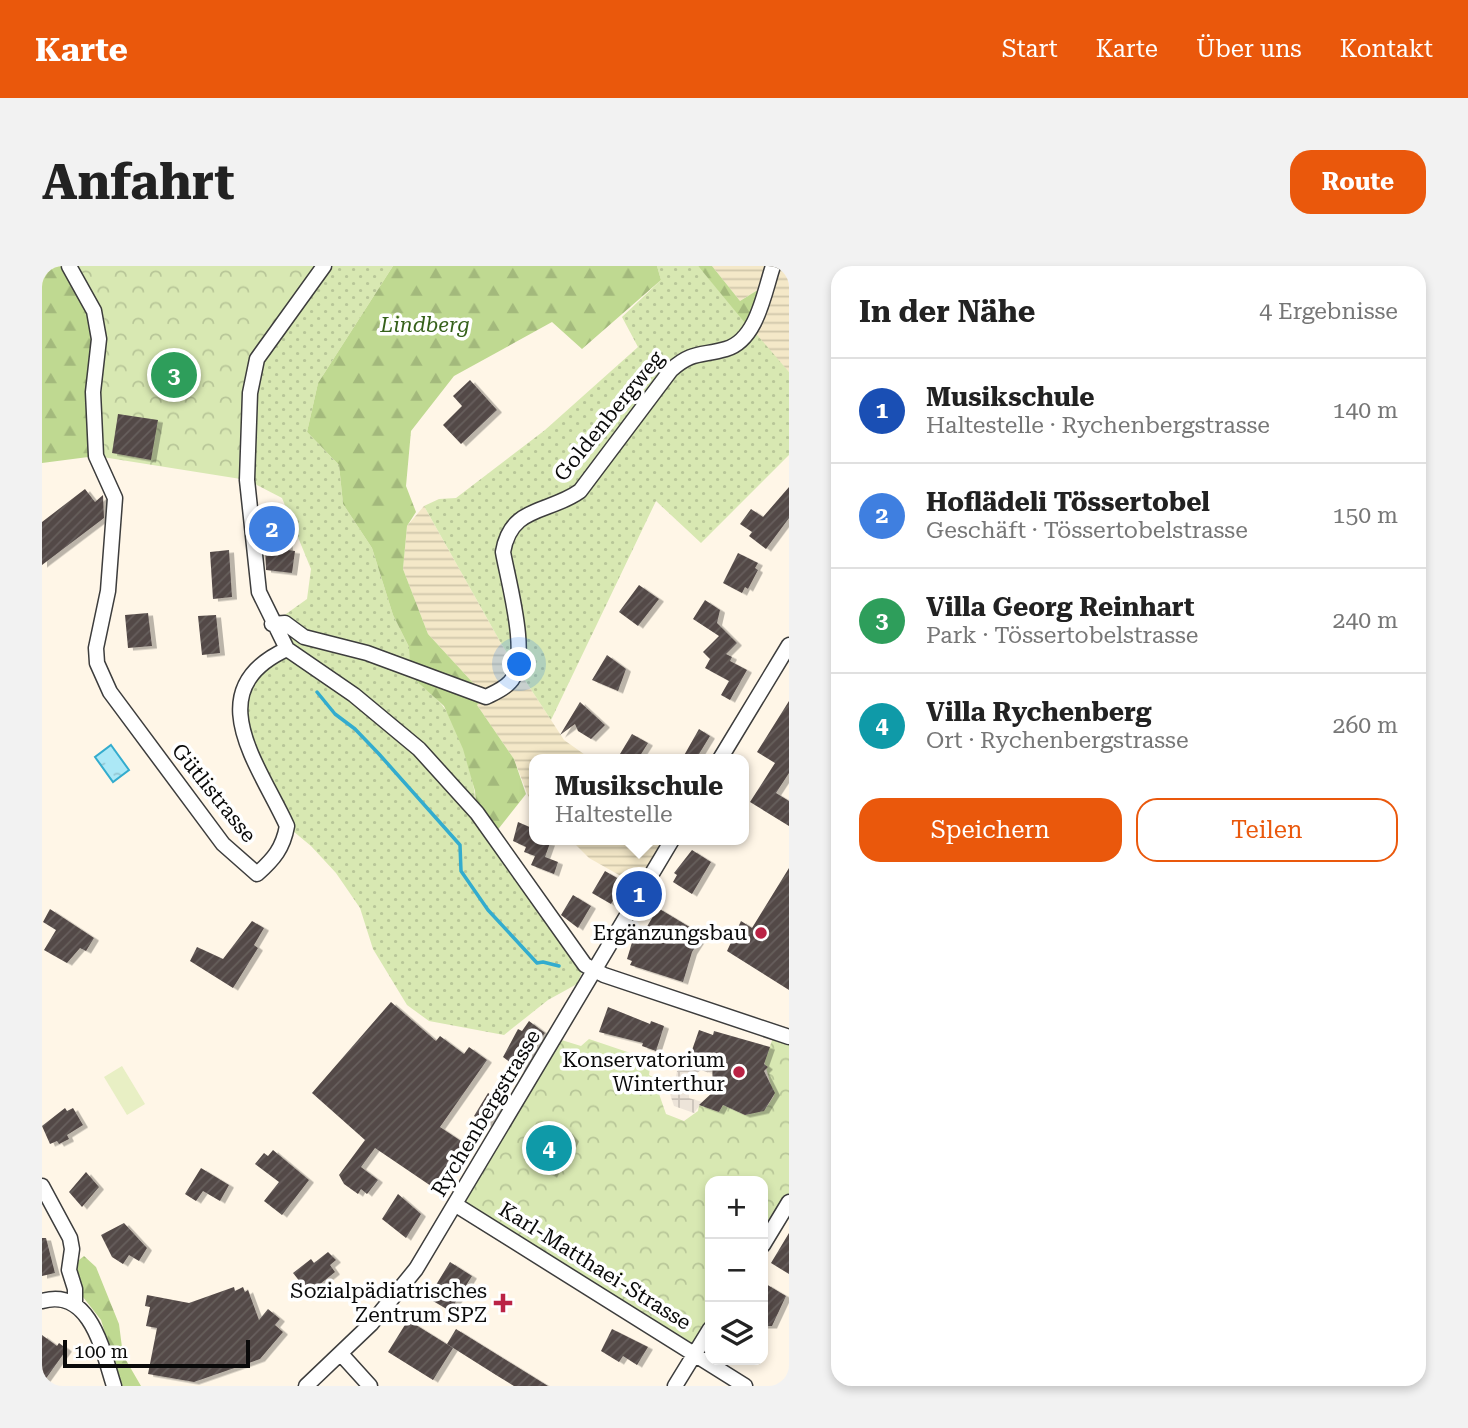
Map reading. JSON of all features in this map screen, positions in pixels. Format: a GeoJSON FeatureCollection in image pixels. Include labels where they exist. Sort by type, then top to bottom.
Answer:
{"type":"FeatureCollection","features":[{"type":"Feature","properties":{"kind":"street","name":"Gütlistrasse"},"geometry":{"type":"LineString","coordinates":[[69,266],[94,311],[99,339],[93,392],[96,456],[115,498],[107,591],[96,648],[97,663],[110,692],[223,844],[257,874],[274,859],[284,844],[287,826],[239,724],[239,696],[252,672],[270,657],[287,649]]}},
{"type":"Feature","properties":{"kind":"street"},"geometry":{"type":"LineString","coordinates":[[324,266],[257,359],[250,393],[247,480],[259,592],[272,624],[287,649],[354,695],[419,749],[477,813],[585,965],[594,971],[789,1037]]}},
{"type":"Feature","properties":{"kind":"street","name":"Goldenbergweg"},"geometry":{"type":"LineString","coordinates":[[272,624],[285,623],[304,637],[367,653],[486,697],[499,691],[512,681],[520,651],[503,552],[505,536],[514,523],[528,514],[567,500],[580,491],[671,370],[683,359],[693,354],[728,349],[745,338],[774,266]]}},
{"type":"Feature","properties":{"kind":"street"},"geometry":{"type":"LineString","coordinates":[[723,754],[789,645]]}},
{"type":"Feature","properties":{"kind":"street","name":"Rychenbergstrasse"},"geometry":{"type":"LineString","coordinates":[[306,1386],[341,1354],[416,1269],[669,845]]}},
{"type":"Feature","properties":{"kind":"street"},"geometry":{"type":"LineString","coordinates":[[42,1186],[70,1238],[72,1249],[69,1270],[75,1289],[75,1304]]}},
{"type":"Feature","properties":{"kind":"street"},"geometry":{"type":"LineString","coordinates":[[767,1239],[789,1202]]}},
{"type":"Feature","properties":{"kind":"street","name":"Karl-Matthaei-Strasse"},"geometry":{"type":"LineString","coordinates":[[456,1205],[745,1386]]}},
{"type":"Feature","properties":{"kind":"street"},"geometry":{"type":"LineString","coordinates":[[42,1301],[61,1299],[75,1304],[96,1331],[114,1386]]}},
{"type":"Feature","properties":{"kind":"street"},"geometry":{"type":"LineString","coordinates":[[675,1386],[705,1337]]}},
{"type":"Feature","properties":{"kind":"street"},"geometry":{"type":"LineString","coordinates":[[341,1354],[370,1386]]}},
{"type":"Feature","properties":{"kind":"shaded area"},"geometry":{"type":"Polygon","coordinates":[[[712,266],[789,266],[789,372],[750,329],[765,285],[740,301],[712,266]]]}},
{"type":"Feature","properties":{"kind":"shaded area"},"geometry":{"type":"Polygon","coordinates":[[[424,506],[502,645],[564,740],[584,754],[529,754],[529,798],[514,759],[477,705],[486,697],[428,634],[403,569],[407,526],[424,506]]]}},
{"type":"Feature","properties":{"kind":"shaded area"},"geometry":{"type":"Polygon","coordinates":[[[576,845],[669,845],[642,888],[589,858],[576,845]]]}},
{"type":"Feature","properties":{"kind":"shaded area"},"geometry":{"type":"Polygon","coordinates":[[[697,1057],[712,1063],[712,1074],[701,1070],[689,1079],[689,1098],[702,1102],[694,1113],[674,1106],[670,1094],[673,1092],[677,1071],[697,1057]]]}},
{"type":"Feature","properties":{"kind":"green space"},"geometry":{"type":"Polygon","coordinates":[[[42,266],[69,266],[94,311],[96,456],[42,463],[42,266]]]}},
{"type":"Feature","properties":{"kind":"green space"},"geometry":{"type":"Polygon","coordinates":[[[69,266],[324,266],[257,359],[247,480],[96,456],[99,339],[69,266]]]}},
{"type":"Feature","properties":{"kind":"green space"},"geometry":{"type":"Polygon","coordinates":[[[324,266],[393,266],[318,383],[307,432],[339,465],[343,504],[372,548],[393,615],[409,647],[410,675],[442,705],[456,728],[474,786],[477,813],[585,965],[577,984],[548,1000],[504,1035],[429,1021],[407,1005],[373,949],[360,908],[336,873],[311,846],[287,826],[239,724],[252,672],[287,649],[272,624],[307,599],[311,569],[282,498],[247,480],[257,359],[324,266]]]}},
{"type":"Feature","properties":{"kind":"green space","name":"Lindberg"},"geometry":{"type":"Polygon","coordinates":[[[393,266],[657,266],[661,280],[582,349],[552,322],[454,376],[411,431],[406,486],[416,512],[407,526],[403,569],[428,634],[486,697],[477,705],[514,759],[526,794],[492,837],[477,813],[475,791],[463,749],[444,706],[410,675],[409,647],[393,615],[372,548],[343,504],[339,465],[307,432],[318,383],[393,266]]]}},
{"type":"Feature","properties":{"kind":"green space"},"geometry":{"type":"Polygon","coordinates":[[[657,266],[698,266],[789,372],[789,455],[701,543],[656,501],[551,720],[502,645],[424,506],[439,499],[456,498],[545,430],[638,347],[622,317],[661,280],[657,266]]]}},
{"type":"Feature","properties":{"kind":"green space"},"geometry":{"type":"Polygon","coordinates":[[[698,266],[712,266],[740,301],[767,284],[750,329],[698,266]]]}},
{"type":"Feature","properties":{"kind":"green space"},"geometry":{"type":"Polygon","coordinates":[[[775,1033],[789,1037],[789,1202],[768,1237],[768,1176],[705,1176],[705,1337],[695,1354],[456,1205],[555,1038],[581,1046],[589,1039],[651,1060],[649,1075],[669,1086],[658,1091],[666,1114],[684,1121],[698,1111],[699,1105],[719,1112],[723,1105],[745,1115],[766,1108],[774,1096],[764,1061],[775,1033]]]}},
{"type":"Feature","properties":{"kind":"green space"},"geometry":{"type":"Polygon","coordinates":[[[122,1066],[145,1104],[127,1115],[104,1077],[122,1066]]]}},
{"type":"Feature","properties":{"kind":"green space"},"geometry":{"type":"Polygon","coordinates":[[[84,1256],[96,1267],[119,1324],[123,1355],[141,1386],[121,1386],[101,1320],[83,1297],[74,1264],[84,1256]]]}},
{"type":"Feature","properties":{"kind":"water"},"geometry":{"type":"Polygon","coordinates":[[[111,745],[129,770],[113,782],[95,757],[111,745]]]}},
{"type":"Feature","properties":{"kind":"building"},"geometry":{"type":"Polygon","coordinates":[[[470,380],[497,410],[461,444],[443,425],[462,406],[453,396],[470,380]]]}},
{"type":"Feature","properties":{"kind":"building"},"geometry":{"type":"Polygon","coordinates":[[[118,414],[158,420],[151,460],[112,453],[118,414]]]}},
{"type":"Feature","properties":{"kind":"building"},"geometry":{"type":"Polygon","coordinates":[[[789,487],[789,518],[766,549],[749,536],[752,532],[740,524],[751,509],[763,517],[789,487]]]}},
{"type":"Feature","properties":{"kind":"building"},"geometry":{"type":"Polygon","coordinates":[[[85,489],[95,502],[103,495],[104,518],[42,565],[42,522],[85,489]]]}},
{"type":"Feature","properties":{"kind":"building"},"geometry":{"type":"Polygon","coordinates":[[[286,520],[288,550],[295,551],[292,573],[266,570],[264,522],[286,520]]]}},
{"type":"Feature","properties":{"kind":"building"},"geometry":{"type":"Polygon","coordinates":[[[229,550],[232,597],[213,599],[210,552],[229,550]]]}},
{"type":"Feature","properties":{"kind":"building"},"geometry":{"type":"Polygon","coordinates":[[[738,553],[758,563],[755,568],[758,570],[748,589],[745,587],[742,593],[723,583],[738,553]]]}},
{"type":"Feature","properties":{"kind":"building"},"geometry":{"type":"Polygon","coordinates":[[[639,585],[659,599],[638,626],[619,612],[639,585]]]}},
{"type":"Feature","properties":{"kind":"building"},"geometry":{"type":"Polygon","coordinates":[[[705,600],[720,610],[717,623],[737,643],[726,654],[732,657],[730,661],[747,670],[730,700],[721,695],[729,681],[705,668],[710,659],[703,652],[719,636],[693,619],[705,600]]]}},
{"type":"Feature","properties":{"kind":"building"},"geometry":{"type":"Polygon","coordinates":[[[148,613],[152,646],[128,648],[125,615],[148,613]]]}},
{"type":"Feature","properties":{"kind":"building"},"geometry":{"type":"Polygon","coordinates":[[[216,615],[220,653],[202,655],[198,616],[216,615]]]}},
{"type":"Feature","properties":{"kind":"building"},"geometry":{"type":"Polygon","coordinates":[[[607,655],[626,669],[618,691],[592,680],[607,655]]]}},
{"type":"Feature","properties":{"kind":"building"},"geometry":{"type":"Polygon","coordinates":[[[789,701],[789,773],[776,793],[789,801],[789,826],[750,802],[775,763],[757,752],[789,701]]]}},
{"type":"Feature","properties":{"kind":"building"},"geometry":{"type":"Polygon","coordinates":[[[580,702],[605,725],[591,739],[578,731],[575,724],[560,735],[580,702]]]}},
{"type":"Feature","properties":{"kind":"building"},"geometry":{"type":"Polygon","coordinates":[[[699,729],[710,736],[699,754],[685,754],[699,729]]]}},
{"type":"Feature","properties":{"kind":"building"},"geometry":{"type":"Polygon","coordinates":[[[632,734],[648,743],[641,754],[620,754],[632,734]]]}},
{"type":"Feature","properties":{"kind":"building"},"geometry":{"type":"Polygon","coordinates":[[[518,822],[529,827],[529,845],[549,845],[545,857],[558,862],[554,874],[531,865],[535,856],[524,852],[526,847],[513,841],[518,822]]]}},
{"type":"Feature","properties":{"kind":"building"},"geometry":{"type":"Polygon","coordinates":[[[692,850],[711,862],[692,894],[673,882],[677,875],[674,873],[692,850]]]}},
{"type":"Feature","properties":{"kind":"building","name":"Ergänzungsbau"},"geometry":{"type":"Polygon","coordinates":[[[789,868],[789,990],[727,951],[741,921],[752,928],[789,868]]]}},
{"type":"Feature","properties":{"kind":"building"},"geometry":{"type":"Polygon","coordinates":[[[605,871],[624,882],[611,904],[592,893],[605,871]]]}},
{"type":"Feature","properties":{"kind":"building"},"geometry":{"type":"Polygon","coordinates":[[[573,895],[591,906],[578,928],[561,915],[573,895]]]}},
{"type":"Feature","properties":{"kind":"building"},"geometry":{"type":"Polygon","coordinates":[[[658,908],[703,935],[692,952],[683,982],[630,965],[632,961],[627,959],[633,939],[639,940],[658,908]]]}},
{"type":"Feature","properties":{"kind":"building"},"geometry":{"type":"Polygon","coordinates":[[[50,909],[94,938],[86,951],[80,948],[67,963],[44,950],[56,930],[43,922],[50,909]]]}},
{"type":"Feature","properties":{"kind":"building"},"geometry":{"type":"Polygon","coordinates":[[[252,921],[264,928],[254,945],[258,948],[233,988],[190,961],[197,947],[223,959],[252,921]]]}},
{"type":"Feature","properties":{"kind":"building"},"geometry":{"type":"Polygon","coordinates":[[[391,1002],[436,1041],[440,1036],[464,1054],[469,1047],[487,1060],[440,1127],[464,1143],[434,1188],[375,1148],[361,1167],[378,1180],[367,1194],[361,1189],[358,1194],[344,1184],[339,1175],[365,1140],[312,1093],[391,1002]]]}},
{"type":"Feature","properties":{"kind":"building"},"geometry":{"type":"Polygon","coordinates":[[[608,1007],[650,1024],[651,1021],[664,1026],[656,1051],[642,1046],[643,1043],[599,1032],[608,1007]]]}},
{"type":"Feature","properties":{"kind":"building"},"geometry":{"type":"Polygon","coordinates":[[[529,1021],[545,1033],[520,1070],[503,1057],[518,1029],[522,1031],[529,1021]]]}},
{"type":"Feature","properties":{"kind":"building","name":"Konservatorium Winterthur"},"geometry":{"type":"Polygon","coordinates":[[[699,1030],[713,1035],[714,1031],[770,1047],[764,1064],[768,1067],[764,1071],[775,1093],[764,1111],[745,1115],[723,1105],[719,1112],[699,1105],[713,1092],[712,1060],[691,1053],[699,1030]]]}},
{"type":"Feature","properties":{"kind":"building"},"geometry":{"type":"Polygon","coordinates":[[[488,1093],[503,1101],[488,1125],[474,1116],[488,1093]]]}},
{"type":"Feature","properties":{"kind":"building"},"geometry":{"type":"Polygon","coordinates":[[[65,1108],[67,1111],[73,1108],[83,1125],[67,1135],[69,1139],[59,1144],[57,1141],[50,1144],[42,1126],[65,1108]]]}},
{"type":"Feature","properties":{"kind":"building"},"geometry":{"type":"Polygon","coordinates":[[[544,1125],[553,1131],[555,1127],[567,1131],[574,1139],[563,1163],[558,1164],[552,1175],[524,1159],[544,1125]]]}},
{"type":"Feature","properties":{"kind":"building"},"geometry":{"type":"Polygon","coordinates":[[[273,1150],[309,1180],[282,1215],[264,1201],[279,1182],[255,1164],[264,1153],[268,1156],[273,1150]]]}},
{"type":"Feature","properties":{"kind":"building"},"geometry":{"type":"Polygon","coordinates":[[[201,1168],[229,1185],[220,1201],[203,1191],[196,1201],[185,1194],[201,1168]]]}},
{"type":"Feature","properties":{"kind":"building"},"geometry":{"type":"Polygon","coordinates":[[[86,1172],[99,1187],[82,1207],[69,1192],[86,1172]]]}},
{"type":"Feature","properties":{"kind":"building"},"geometry":{"type":"Polygon","coordinates":[[[398,1194],[421,1214],[406,1238],[382,1219],[398,1194]]]}},
{"type":"Feature","properties":{"kind":"building"},"geometry":{"type":"Polygon","coordinates":[[[124,1223],[147,1248],[139,1261],[129,1255],[123,1264],[112,1257],[101,1235],[124,1223]]]}},
{"type":"Feature","properties":{"kind":"building"},"geometry":{"type":"Polygon","coordinates":[[[789,1233],[789,1274],[771,1263],[789,1233]]]}},
{"type":"Feature","properties":{"kind":"building"},"geometry":{"type":"Polygon","coordinates":[[[42,1238],[46,1238],[55,1273],[42,1276],[42,1238]]]}},
{"type":"Feature","properties":{"kind":"building"},"geometry":{"type":"Polygon","coordinates":[[[328,1252],[336,1260],[330,1265],[335,1272],[309,1293],[293,1273],[311,1259],[314,1263],[328,1252]]]}},
{"type":"Feature","properties":{"kind":"building"},"geometry":{"type":"Polygon","coordinates":[[[450,1262],[472,1276],[450,1311],[428,1298],[450,1262]]]}},
{"type":"Feature","properties":{"kind":"building"},"geometry":{"type":"Polygon","coordinates":[[[768,1285],[786,1296],[772,1326],[768,1326],[768,1285]]]}},
{"type":"Feature","properties":{"kind":"building"},"geometry":{"type":"Polygon","coordinates":[[[234,1287],[235,1291],[243,1287],[245,1292],[248,1290],[259,1320],[268,1309],[280,1319],[275,1325],[283,1332],[260,1359],[194,1382],[148,1374],[157,1328],[146,1326],[150,1307],[145,1306],[147,1295],[189,1303],[234,1287]]]}},
{"type":"Feature","properties":{"kind":"building"},"geometry":{"type":"Polygon","coordinates":[[[408,1320],[453,1348],[433,1380],[388,1352],[408,1320]]]}},
{"type":"Feature","properties":{"kind":"building"},"geometry":{"type":"Polygon","coordinates":[[[456,1329],[548,1386],[514,1386],[496,1375],[447,1344],[456,1329]]]}},
{"type":"Feature","properties":{"kind":"building"},"geometry":{"type":"Polygon","coordinates":[[[612,1329],[648,1347],[637,1365],[623,1356],[619,1362],[601,1351],[612,1329]]]}},
{"type":"Feature","properties":{"kind":"building"},"geometry":{"type":"Polygon","coordinates":[[[42,1335],[57,1346],[59,1343],[67,1349],[42,1384],[42,1335]]]}},
{"type":"Feature","properties":{"kind":"waterway"},"geometry":{"type":"LineString","coordinates":[[317,692],[335,714],[355,729],[379,754],[460,845],[461,871],[488,910],[537,963],[559,966]]}},
{"type":"Feature","properties":{"kind":"place","name":"Villa Georg Reinhart"},"geometry":{"type":"Point","coordinates":[174,375]}},
{"type":"Feature","properties":{"kind":"place","name":"Hoflädeli Tössertobel"},"geometry":{"type":"Point","coordinates":[272,529]}},
{"type":"Feature","properties":{"kind":"place","name":"Musikschule"},"geometry":{"type":"Point","coordinates":[639,894]}},
{"type":"Feature","properties":{"kind":"place","name":"Ergänzungsbau"},"geometry":{"type":"Point","coordinates":[761,933]}},
{"type":"Feature","properties":{"kind":"place","name":"Konservatorium Winterthur"},"geometry":{"type":"Point","coordinates":[739,1072]}},
{"type":"Feature","properties":{"kind":"place","name":"Villa Rychenberg"},"geometry":{"type":"Point","coordinates":[549,1148]}},
{"type":"Feature","properties":{"kind":"place","name":"Sozialpädiatrisches Zentrum SPZ"},"geometry":{"type":"Point","coordinates":[503,1303]}}]}
